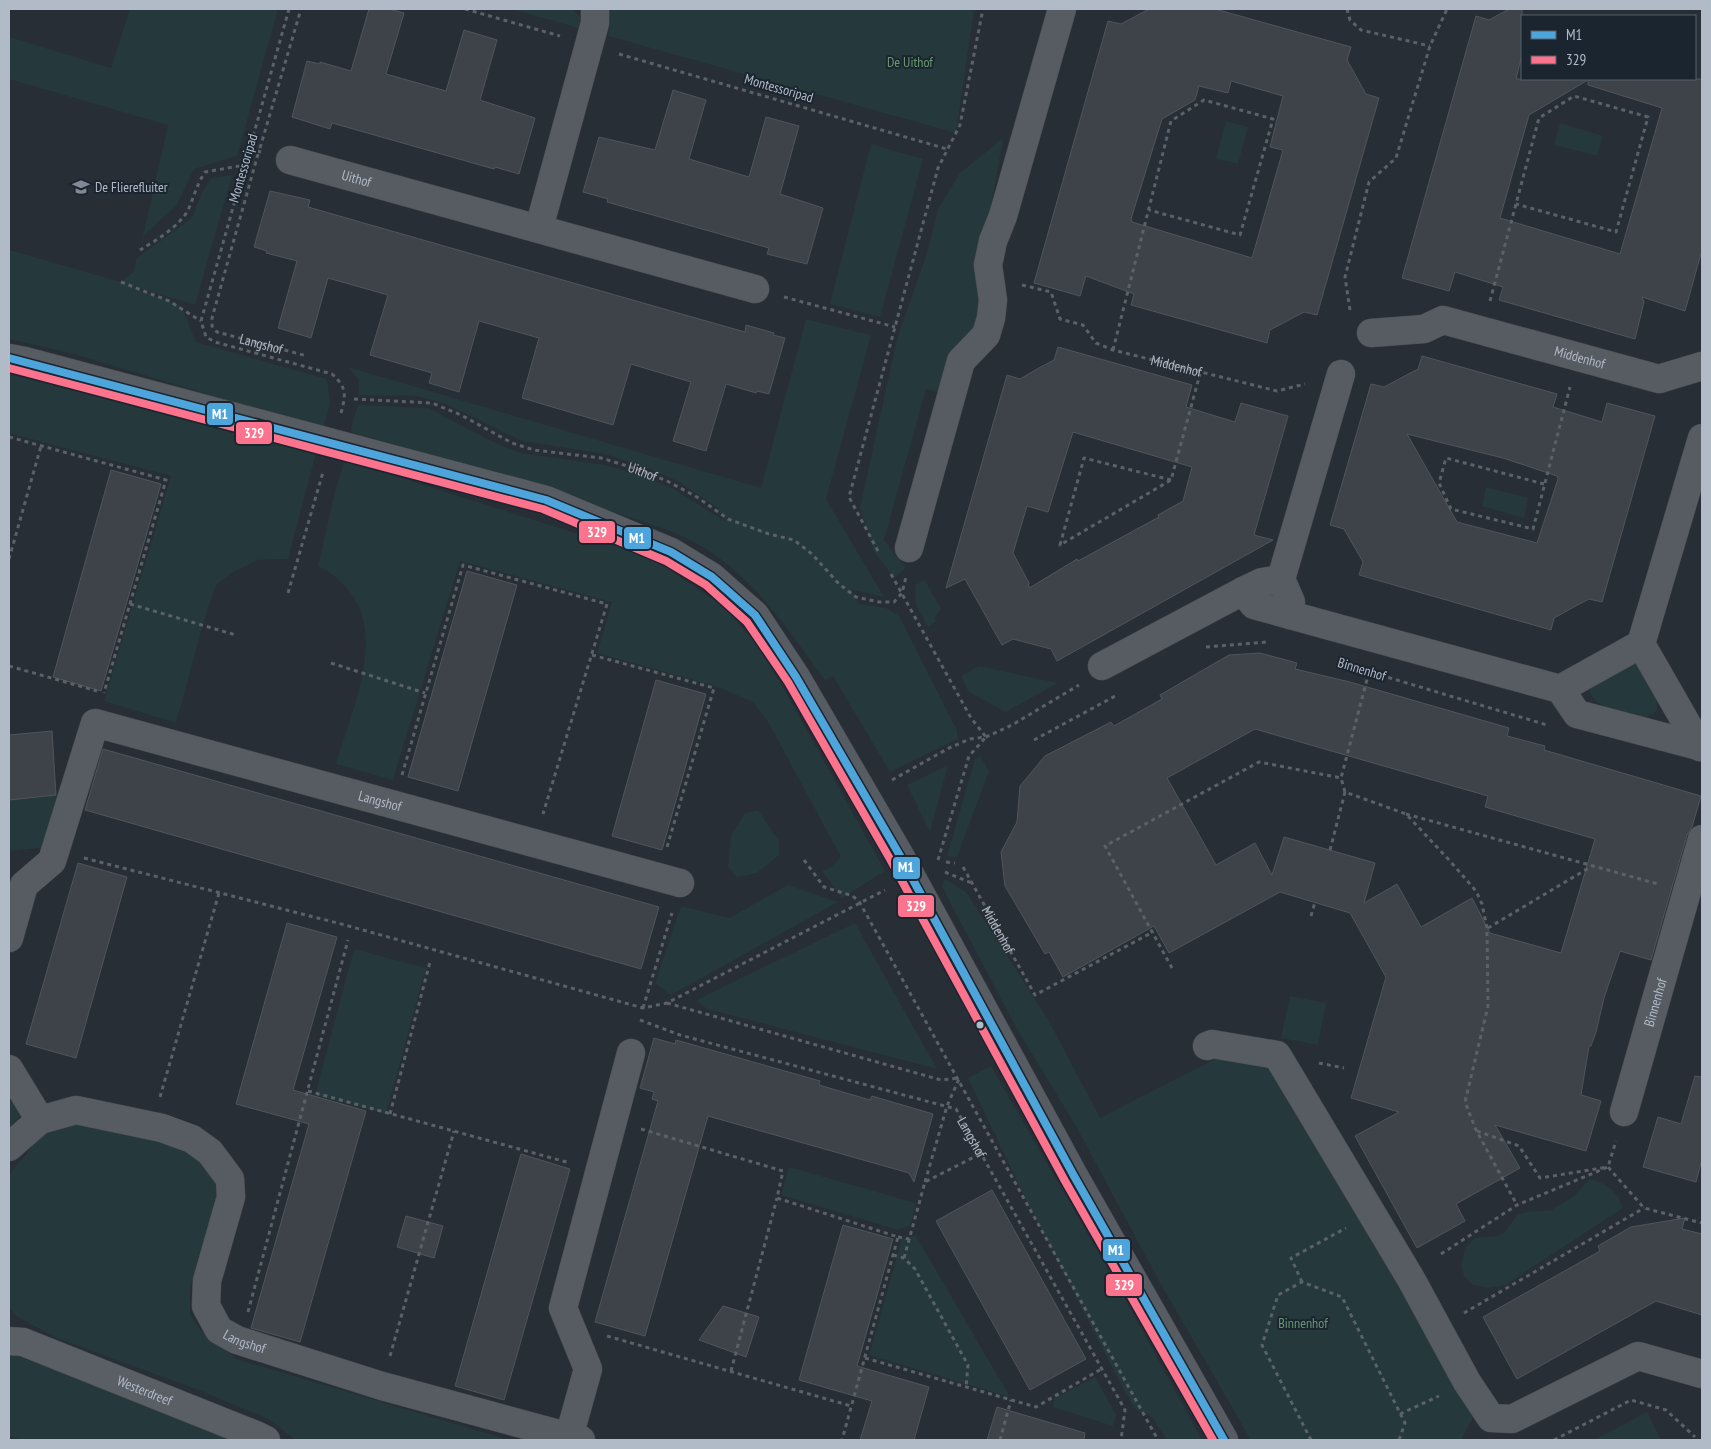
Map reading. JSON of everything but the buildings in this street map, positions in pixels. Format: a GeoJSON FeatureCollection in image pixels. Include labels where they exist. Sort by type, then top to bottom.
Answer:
{"type":"FeatureCollection","features":[{"type":"Feature","properties":{"kind":"main road","name":"Westerdreef"},"geometry":{"type":"LineString","coordinates":[[13,1337],[266,1440]]}},
{"type":"Feature","properties":{"kind":"street"},"geometry":{"type":"LineString","coordinates":[[539,228],[590,45],[595,23],[595,9]]}},
{"type":"Feature","properties":{"kind":"street"},"geometry":{"type":"LineString","coordinates":[[909,548],[961,361],[986,335],[991,318],[993,300],[988,265],[993,241],[1003,216],[1062,9]]}},
{"type":"Feature","properties":{"kind":"street","name":"Uithof"},"geometry":{"type":"LineString","coordinates":[[290,160],[755,289]]}},
{"type":"Feature","properties":{"kind":"street","name":"Middenhof"},"geometry":{"type":"LineString","coordinates":[[1371,333],[1424,329],[1443,320],[1658,379],[1702,366]]}},
{"type":"Feature","properties":{"kind":"street"},"geometry":{"type":"LineString","coordinates":[[9,358],[35,363],[546,500],[671,552],[712,577],[755,615],[923,870],[1074,1176],[1224,1440]]}},
{"type":"Feature","properties":{"kind":"street"},"geometry":{"type":"LineString","coordinates":[[1290,615],[1291,602],[1281,579],[1341,374]]}},
{"type":"Feature","properties":{"kind":"street"},"geometry":{"type":"LineString","coordinates":[[1560,689],[1641,644],[1702,438]]}},
{"type":"Feature","properties":{"kind":"street"},"geometry":{"type":"LineString","coordinates":[[1102,666],[1243,591],[1262,582],[1281,579]]}},
{"type":"Feature","properties":{"kind":"street"},"geometry":{"type":"LineString","coordinates":[[1243,591],[1254,605],[1560,689],[1577,714],[1701,747]]}},
{"type":"Feature","properties":{"kind":"street"},"geometry":{"type":"LineString","coordinates":[[1641,644],[1701,747]]}},
{"type":"Feature","properties":{"kind":"street"},"geometry":{"type":"LineString","coordinates":[[9,938],[24,885],[52,861],[95,723]]}},
{"type":"Feature","properties":{"kind":"street","name":"Langshof"},"geometry":{"type":"LineString","coordinates":[[95,723],[669,880]]}},
{"type":"Feature","properties":{"kind":"street","name":"Binnenhof"},"geometry":{"type":"LineString","coordinates":[[1624,1112],[1702,839]]}},
{"type":"Feature","properties":{"kind":"street"},"geometry":{"type":"LineString","coordinates":[[1207,1046],[1212,1044],[1277,1055],[1411,1279],[1467,1382],[1491,1418],[1512,1419],[1638,1356],[1702,1374]]}},
{"type":"Feature","properties":{"kind":"street","name":"Langshof"},"geometry":{"type":"LineString","coordinates":[[9,1147],[40,1120],[76,1110],[152,1126],[192,1139],[210,1152],[230,1179],[230,1197],[207,1281],[206,1306],[219,1330],[240,1341],[382,1386],[575,1439],[588,1369],[563,1308],[631,1053]]}},
{"type":"Feature","properties":{"kind":"street"},"geometry":{"type":"LineString","coordinates":[[9,1069],[40,1120]]}},
{"type":"Feature","properties":{"kind":"path","name":"Montessoripad"},"geometry":{"type":"LineString","coordinates":[[201,322],[289,9]]}},
{"type":"Feature","properties":{"kind":"path","name":"Montessoripad"},"geometry":{"type":"LineString","coordinates":[[217,332],[212,326],[212,318],[301,9]]}},
{"type":"Feature","properties":{"kind":"path","name":"Montessoripad"},"geometry":{"type":"LineString","coordinates":[[465,9],[947,149],[960,125],[983,9]]}},
{"type":"Feature","properties":{"kind":"path"},"geometry":{"type":"LineString","coordinates":[[1347,9],[1350,20],[1361,30],[1430,46]]}},
{"type":"Feature","properties":{"kind":"path"},"geometry":{"type":"LineString","coordinates":[[1371,333],[1349,308],[1345,277],[1369,182],[1396,158],[1430,46],[1447,9]]}},
{"type":"Feature","properties":{"kind":"path"},"geometry":{"type":"LineString","coordinates":[[1482,331],[1539,118],[1574,96],[1648,116],[1616,232],[1516,204]]}},
{"type":"Feature","properties":{"kind":"path"},"geometry":{"type":"LineString","coordinates":[[1113,350],[1171,122],[1204,100],[1273,119],[1240,235],[1149,210]]}},
{"type":"Feature","properties":{"kind":"path","name":"Montessoripad"},"geometry":{"type":"LineString","coordinates":[[140,250],[172,227],[187,212],[198,182],[206,172],[245,165]]}},
{"type":"Feature","properties":{"kind":"path","name":"Middenhof"},"geometry":{"type":"LineString","coordinates":[[990,276],[1051,292],[1060,319],[1083,325],[1096,343],[1113,350],[1200,374],[1277,391],[1341,374]]}},
{"type":"Feature","properties":{"kind":"path"},"geometry":{"type":"LineString","coordinates":[[121,282],[169,301],[201,322],[206,337],[215,342],[332,374],[340,382],[346,396],[288,594]]}},
{"type":"Feature","properties":{"kind":"path"},"geometry":{"type":"LineString","coordinates":[[755,289],[895,328]]}},
{"type":"Feature","properties":{"kind":"path","name":"Langshof"},"geometry":{"type":"LineString","coordinates":[[217,332],[307,356]]}},
{"type":"Feature","properties":{"kind":"path"},"geometry":{"type":"LineString","coordinates":[[1544,484],[1446,458],[1439,483],[1451,509],[1533,529],[1577,357]]}},
{"type":"Feature","properties":{"kind":"path"},"geometry":{"type":"LineString","coordinates":[[1171,480],[1084,458],[1060,545],[1171,480],[1200,374]]}},
{"type":"Feature","properties":{"kind":"path","name":"Uithof"},"geometry":{"type":"LineString","coordinates":[[354,399],[432,403],[461,415],[512,443],[534,450],[601,458],[637,469],[667,481],[697,497],[728,519],[769,534],[794,540],[812,554],[839,584],[856,597],[879,602],[894,602],[902,594]]}},
{"type":"Feature","properties":{"kind":"path"},"geometry":{"type":"LineString","coordinates":[[9,437],[166,480],[95,723]]}},
{"type":"Feature","properties":{"kind":"path"},"geometry":{"type":"LineString","coordinates":[[9,559],[41,446]]}},
{"type":"Feature","properties":{"kind":"path"},"geometry":{"type":"LineString","coordinates":[[393,804],[463,565],[607,604],[534,843]]}},
{"type":"Feature","properties":{"kind":"path"},"geometry":{"type":"LineString","coordinates":[[130,604],[236,635]]}},
{"type":"Feature","properties":{"kind":"path"},"geometry":{"type":"LineString","coordinates":[[1198,652],[1206,647],[1273,642]]}},
{"type":"Feature","properties":{"kind":"path"},"geometry":{"type":"LineString","coordinates":[[592,655],[714,688],[669,880],[643,1008]]}},
{"type":"Feature","properties":{"kind":"path"},"geometry":{"type":"LineString","coordinates":[[331,663],[426,693]]}},
{"type":"Feature","properties":{"kind":"path","name":"Binnenhof"},"geometry":{"type":"LineString","coordinates":[[1343,664],[1550,726]]}},
{"type":"Feature","properties":{"kind":"path"},"geometry":{"type":"LineString","coordinates":[[9,666],[104,693]]}},
{"type":"Feature","properties":{"kind":"path"},"geometry":{"type":"LineString","coordinates":[[887,783],[970,739],[986,737],[1012,725],[1094,676],[1102,666]]}},
{"type":"Feature","properties":{"kind":"path"},"geometry":{"type":"LineString","coordinates":[[1330,850],[1345,792],[1341,778],[1369,672]]}},
{"type":"Feature","properties":{"kind":"path"},"geometry":{"type":"LineString","coordinates":[[1034,740],[1120,694]]}},
{"type":"Feature","properties":{"kind":"path"},"geometry":{"type":"LineString","coordinates":[[52,861],[79,857],[345,925],[643,1008],[667,1003],[923,870],[938,860],[969,756],[986,737]]}},
{"type":"Feature","properties":{"kind":"path"},"geometry":{"type":"LineString","coordinates":[[1172,968],[1105,846],[1259,762],[1341,778]]}},
{"type":"Feature","properties":{"kind":"path"},"geometry":{"type":"LineString","coordinates":[[1345,792],[1406,814],[1688,892]]}},
{"type":"Feature","properties":{"kind":"path"},"geometry":{"type":"LineString","coordinates":[[1406,814],[1476,891],[1482,904],[1487,928],[1488,1006],[1465,1102],[1476,1130],[1517,1204]]}},
{"type":"Feature","properties":{"kind":"path"},"geometry":{"type":"LineString","coordinates":[[804,860],[824,887],[853,896],[860,903]]}},
{"type":"Feature","properties":{"kind":"path"},"geometry":{"type":"LineString","coordinates":[[946,862],[955,863]]}},
{"type":"Feature","properties":{"kind":"path"},"geometry":{"type":"LineString","coordinates":[[1487,928],[1592,866]]}},
{"type":"Feature","properties":{"kind":"path","name":"Middenhof"},"geometry":{"type":"LineString","coordinates":[[963,867],[1034,995],[1153,932]]}},
{"type":"Feature","properties":{"kind":"path"},"geometry":{"type":"LineString","coordinates":[[923,870],[942,871],[974,885]]}},
{"type":"Feature","properties":{"kind":"path"},"geometry":{"type":"LineString","coordinates":[[152,1126],[218,893]]}},
{"type":"Feature","properties":{"kind":"path"},"geometry":{"type":"LineString","coordinates":[[1311,916],[1315,902]]}},
{"type":"Feature","properties":{"kind":"path","name":"Langshof"},"geometry":{"type":"LineString","coordinates":[[860,903],[959,1078],[1158,1440]]}},
{"type":"Feature","properties":{"kind":"path"},"geometry":{"type":"LineString","coordinates":[[240,1341],[348,940]]}},
{"type":"Feature","properties":{"kind":"path"},"geometry":{"type":"LineString","coordinates":[[390,1114],[430,962]]}},
{"type":"Feature","properties":{"kind":"path"},"geometry":{"type":"LineString","coordinates":[[667,1003],[941,1080],[959,1078],[947,1106],[904,1258]]}},
{"type":"Feature","properties":{"kind":"path","name":"Langshof"},"geometry":{"type":"LineString","coordinates":[[640,1020],[680,1035],[956,1109],[1125,1410],[1124,1430],[1121,1440]]}},
{"type":"Feature","properties":{"kind":"path"},"geometry":{"type":"LineString","coordinates":[[308,1091],[601,1171]]}},
{"type":"Feature","properties":{"kind":"path"},"geometry":{"type":"LineString","coordinates":[[1608,1167],[1624,1112]]}},
{"type":"Feature","properties":{"kind":"path"},"geometry":{"type":"LineString","coordinates":[[614,1121],[783,1171],[731,1371]]}},
{"type":"Feature","properties":{"kind":"path"},"geometry":{"type":"LineString","coordinates":[[1476,1130],[1519,1146],[1540,1178],[1608,1167]]}},
{"type":"Feature","properties":{"kind":"path"},"geometry":{"type":"LineString","coordinates":[[382,1386],[454,1132]]}},
{"type":"Feature","properties":{"kind":"path"},"geometry":{"type":"LineString","coordinates":[[925,1182],[982,1153]]}},
{"type":"Feature","properties":{"kind":"path"},"geometry":{"type":"LineString","coordinates":[[1441,1254],[1517,1204],[1608,1167]]}},
{"type":"Feature","properties":{"kind":"path"},"geometry":{"type":"LineString","coordinates":[[1608,1167],[1644,1208],[1702,1223]]}},
{"type":"Feature","properties":{"kind":"path"},"geometry":{"type":"LineString","coordinates":[[777,1198],[909,1239]]}},
{"type":"Feature","properties":{"kind":"path"},"geometry":{"type":"LineString","coordinates":[[1459,1316],[1644,1208]]}},
{"type":"Feature","properties":{"kind":"path"},"geometry":{"type":"LineString","coordinates":[[1372,1214],[1291,1258],[1302,1282],[1342,1297],[1405,1423],[1399,1440]]}},
{"type":"Feature","properties":{"kind":"path"},"geometry":{"type":"LineString","coordinates":[[842,1440],[898,1237]]}},
{"type":"Feature","properties":{"kind":"path"},"geometry":{"type":"LineString","coordinates":[[893,1255],[904,1258],[915,1269],[968,1365],[966,1387]]}},
{"type":"Feature","properties":{"kind":"path"},"geometry":{"type":"LineString","coordinates":[[1302,1282],[1278,1295],[1262,1345],[1310,1440]]}},
{"type":"Feature","properties":{"kind":"path"},"geometry":{"type":"LineString","coordinates":[[571,1326],[852,1406]]}},
{"type":"Feature","properties":{"kind":"path"},"geometry":{"type":"LineString","coordinates":[[865,1358],[1036,1407],[1103,1368]]}},
{"type":"Feature","properties":{"kind":"path"},"geometry":{"type":"LineString","coordinates":[[1400,1414],[1467,1382]]}},
{"type":"Feature","properties":{"kind":"path"},"geometry":{"type":"LineString","coordinates":[[1000,1440],[1012,1400]]}},
{"type":"Feature","properties":{"kind":"path"},"geometry":{"type":"LineString","coordinates":[[1554,1440],[1631,1400],[1666,1410],[1695,1437]]}},
{"type":"Feature","properties":{"kind":"green space"},"geometry":{"type":"Polygon","coordinates":[[[130,9],[278,9],[237,156],[194,169],[176,206],[145,234],[140,250],[168,125],[9,79],[9,37],[111,68],[130,9]]]}},
{"type":"Feature","properties":{"kind":"green space"},"geometry":{"type":"Polygon","coordinates":[[[512,9],[573,9],[581,18],[582,29],[512,9]]]}},
{"type":"Feature","properties":{"kind":"green space","name":"De Uithof"},"geometry":{"type":"Polygon","coordinates":[[[585,9],[974,9],[956,133],[608,36],[611,17],[585,9]]]}},
{"type":"Feature","properties":{"kind":"green space"},"geometry":{"type":"Polygon","coordinates":[[[1226,121],[1248,127],[1238,164],[1216,159],[1226,121]]]}},
{"type":"Feature","properties":{"kind":"green space"},"geometry":{"type":"Polygon","coordinates":[[[1560,123],[1603,136],[1597,156],[1554,145],[1560,123]]]}},
{"type":"Feature","properties":{"kind":"green space"},"geometry":{"type":"Polygon","coordinates":[[[1003,138],[981,266],[979,307],[975,330],[940,393],[926,389],[884,540],[906,568],[894,578],[873,550],[860,508],[897,339],[928,250],[938,209],[960,173],[1003,138]]]}},
{"type":"Feature","properties":{"kind":"green space"},"geometry":{"type":"Polygon","coordinates":[[[871,144],[923,159],[880,317],[830,304],[871,144]]]}},
{"type":"Feature","properties":{"kind":"green space"},"geometry":{"type":"Polygon","coordinates":[[[232,175],[195,305],[129,285],[181,306],[196,342],[327,379],[330,403],[324,426],[260,410],[74,354],[9,339],[9,250],[121,282],[133,272],[137,258],[192,218],[202,192],[211,179],[232,175]]]}},
{"type":"Feature","properties":{"kind":"green space"},"geometry":{"type":"Polygon","coordinates":[[[806,319],[871,335],[826,499],[884,597],[852,590],[858,604],[886,608],[899,616],[957,730],[958,739],[890,772],[833,676],[825,680],[755,590],[739,574],[703,547],[667,530],[541,488],[350,432],[358,405],[428,408],[493,442],[520,453],[606,465],[639,475],[674,489],[726,522],[718,508],[679,482],[653,470],[605,454],[522,441],[444,403],[416,396],[359,395],[359,380],[348,367],[761,488],[806,319]]]}},
{"type":"Feature","properties":{"kind":"green space"},"geometry":{"type":"Polygon","coordinates":[[[9,375],[84,390],[316,453],[288,559],[257,560],[233,572],[216,585],[207,610],[176,723],[104,701],[171,476],[9,433],[9,375]]]}},
{"type":"Feature","properties":{"kind":"green space"},"geometry":{"type":"Polygon","coordinates":[[[345,460],[635,552],[666,567],[724,607],[757,645],[785,691],[885,871],[842,898],[822,871],[830,868],[841,857],[767,720],[753,702],[715,686],[597,653],[612,602],[460,561],[393,780],[336,764],[361,683],[365,656],[365,630],[358,606],[343,584],[318,566],[336,488],[345,460]]]}},
{"type":"Feature","properties":{"kind":"green space"},"geometry":{"type":"Polygon","coordinates":[[[1486,487],[1528,498],[1524,518],[1482,506],[1486,487]]]}},
{"type":"Feature","properties":{"kind":"green space"},"geometry":{"type":"Polygon","coordinates":[[[925,580],[941,609],[935,617],[936,622],[928,627],[916,605],[915,585],[925,580]]]}},
{"type":"Feature","properties":{"kind":"green space"},"geometry":{"type":"Polygon","coordinates":[[[1627,662],[1638,662],[1656,693],[1657,711],[1648,716],[1642,717],[1617,712],[1606,708],[1592,697],[1590,690],[1597,680],[1627,662]]]}},
{"type":"Feature","properties":{"kind":"green space"},"geometry":{"type":"Polygon","coordinates":[[[979,666],[1058,683],[1006,712],[969,692],[961,676],[979,666]]]}},
{"type":"Feature","properties":{"kind":"green space"},"geometry":{"type":"Polygon","coordinates":[[[980,756],[989,771],[957,857],[947,856],[975,759],[980,756]]]}},
{"type":"Feature","properties":{"kind":"green space"},"geometry":{"type":"Polygon","coordinates":[[[948,765],[930,832],[907,785],[948,765]]]}},
{"type":"Feature","properties":{"kind":"green space"},"geometry":{"type":"Polygon","coordinates":[[[58,795],[49,847],[9,851],[9,800],[58,795]]]}},
{"type":"Feature","properties":{"kind":"green space"},"geometry":{"type":"Polygon","coordinates":[[[758,810],[779,841],[779,855],[757,873],[737,877],[728,867],[731,836],[745,813],[758,810]]]}},
{"type":"Feature","properties":{"kind":"green space"},"geometry":{"type":"Polygon","coordinates":[[[945,879],[966,892],[1049,1021],[1100,1118],[1213,1060],[1217,1049],[1273,1059],[1475,1414],[1461,1440],[1251,1440],[1159,1281],[1077,1128],[1017,1029],[942,887],[945,879]]]}},
{"type":"Feature","properties":{"kind":"green space"},"geometry":{"type":"Polygon","coordinates":[[[788,885],[838,902],[671,995],[655,983],[681,906],[729,918],[788,885]]]}},
{"type":"Feature","properties":{"kind":"green space"},"geometry":{"type":"Polygon","coordinates":[[[855,923],[937,1069],[707,1009],[696,1000],[855,923]]]}},
{"type":"Feature","properties":{"kind":"green space"},"geometry":{"type":"Polygon","coordinates":[[[354,949],[426,968],[386,1114],[315,1095],[354,949]]]}},
{"type":"Feature","properties":{"kind":"green space"},"geometry":{"type":"Polygon","coordinates":[[[1290,996],[1326,1003],[1318,1045],[1281,1038],[1290,996]]]}},
{"type":"Feature","properties":{"kind":"green space"},"geometry":{"type":"Polygon","coordinates":[[[991,1066],[1120,1290],[1202,1440],[1167,1440],[1152,1417],[1135,1409],[1125,1392],[1029,1206],[968,1078],[991,1066]]]}},
{"type":"Feature","properties":{"kind":"green space"},"geometry":{"type":"Polygon","coordinates":[[[9,1093],[31,1105],[9,1128],[9,1093]]]}},
{"type":"Feature","properties":{"kind":"green space"},"geometry":{"type":"Polygon","coordinates":[[[72,1121],[165,1139],[197,1154],[219,1187],[209,1237],[190,1286],[190,1314],[201,1331],[237,1359],[509,1440],[295,1440],[269,1419],[196,1389],[57,1338],[16,1316],[9,1307],[9,1175],[40,1136],[58,1123],[72,1121]]]}},
{"type":"Feature","properties":{"kind":"green space"},"geometry":{"type":"Polygon","coordinates":[[[789,1167],[916,1203],[911,1225],[898,1230],[781,1195],[789,1167]]]}},
{"type":"Feature","properties":{"kind":"green space"},"geometry":{"type":"Polygon","coordinates":[[[1590,1179],[1602,1183],[1611,1189],[1618,1197],[1623,1208],[1505,1285],[1489,1288],[1473,1285],[1464,1276],[1461,1265],[1465,1248],[1475,1238],[1498,1236],[1505,1232],[1517,1215],[1527,1212],[1551,1210],[1573,1197],[1590,1179]]]}},
{"type":"Feature","properties":{"kind":"green space"},"geometry":{"type":"Polygon","coordinates":[[[916,1236],[1010,1397],[869,1355],[902,1238],[916,1236]]]}},
{"type":"Feature","properties":{"kind":"green space"},"geometry":{"type":"Polygon","coordinates":[[[9,1353],[176,1414],[239,1440],[24,1440],[9,1436],[9,1353]]]}},
{"type":"Feature","properties":{"kind":"green space"},"geometry":{"type":"Polygon","coordinates":[[[1095,1377],[1116,1415],[1113,1426],[1053,1407],[1055,1398],[1095,1377]]]}},
{"type":"Feature","properties":{"kind":"green space"},"geometry":{"type":"Polygon","coordinates":[[[1647,1412],[1661,1440],[1594,1440],[1647,1412]]]}},
{"type":"Feature","properties":{"kind":"transit line","name":"M1"},"geometry":{"type":"LineString","coordinates":[[9,358],[546,500],[671,552],[712,577],[755,615],[796,677],[899,854],[1074,1176],[1224,1440]]}},
{"type":"Feature","properties":{"kind":"transit line","name":"329"},"geometry":{"type":"LineString","coordinates":[[9,368],[543,509],[666,561],[706,585],[747,622],[788,682],[890,859],[1065,1181],[1213,1440]]}},
{"type":"Feature","properties":{"kind":"place","name":"De Flierefluiter"},"geometry":{"type":"Point","coordinates":[81,187]}}]}
